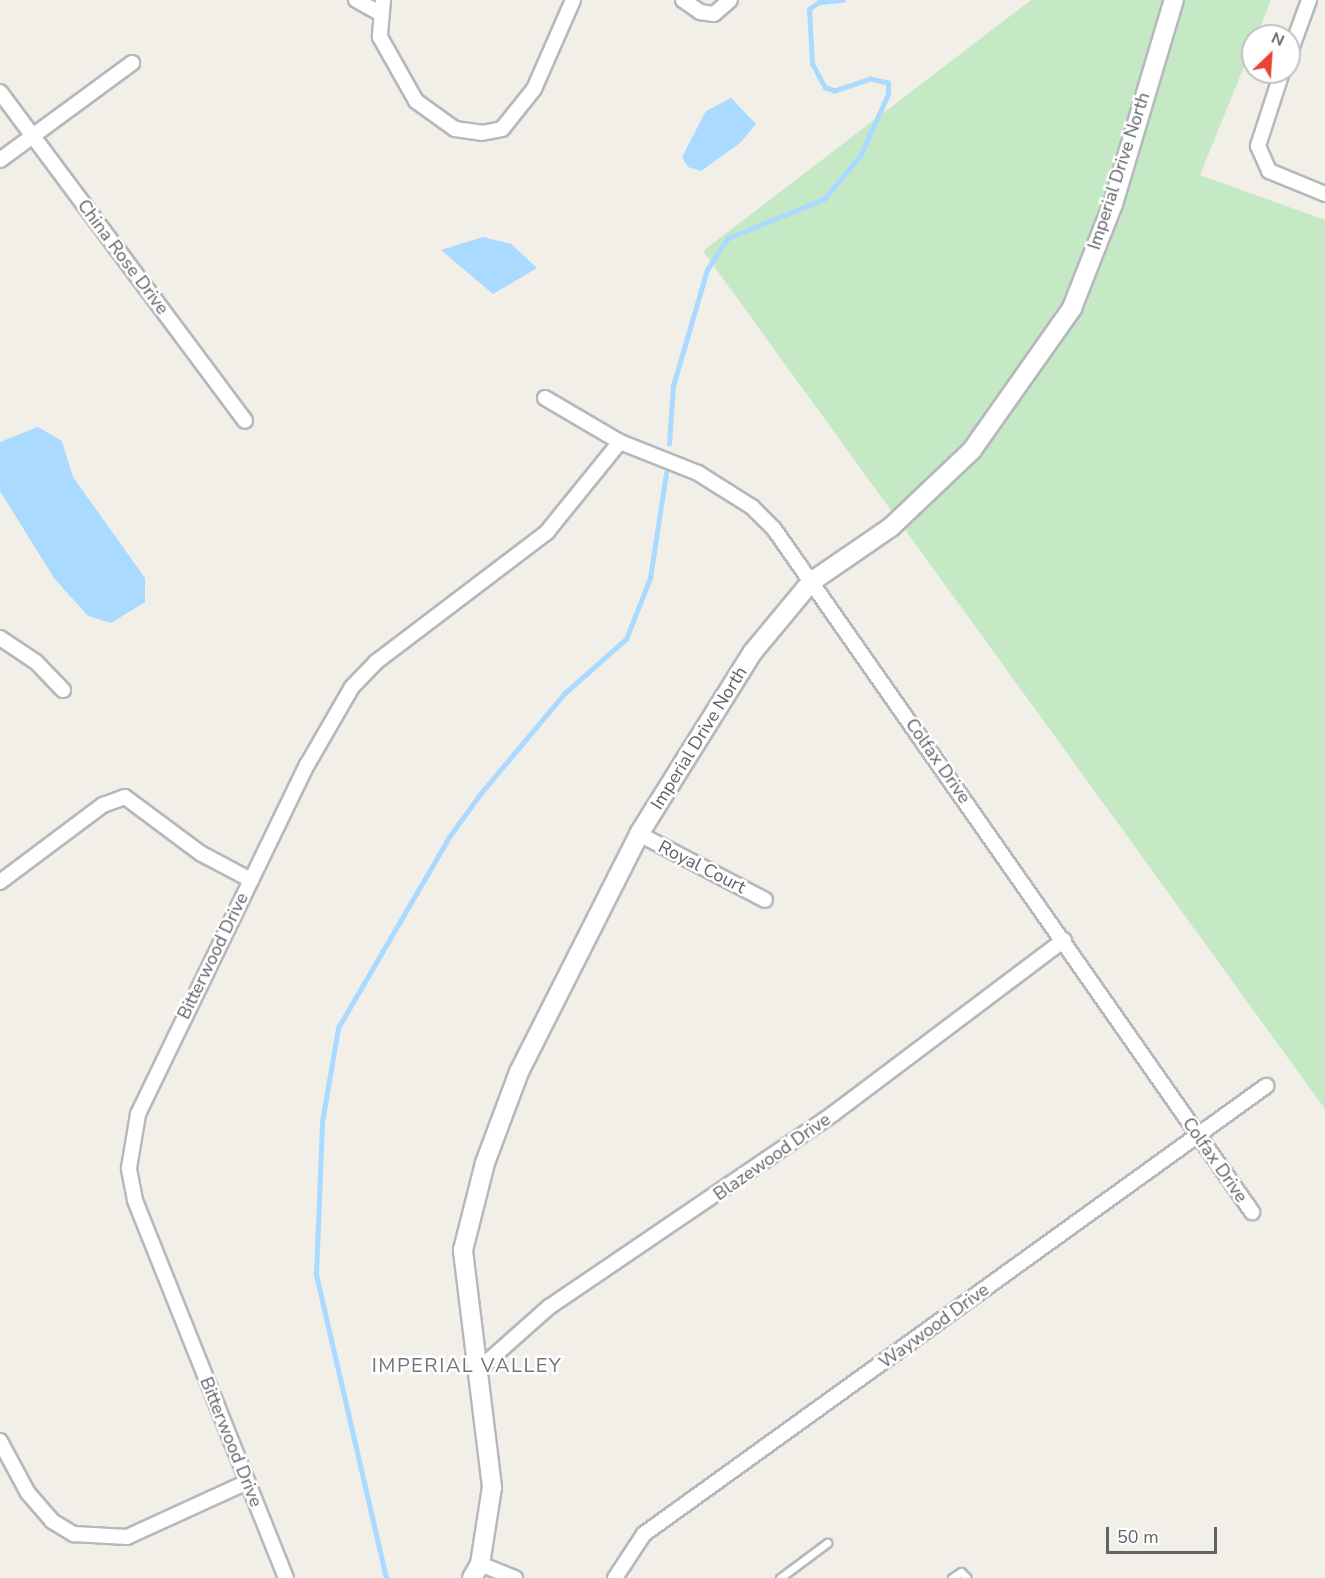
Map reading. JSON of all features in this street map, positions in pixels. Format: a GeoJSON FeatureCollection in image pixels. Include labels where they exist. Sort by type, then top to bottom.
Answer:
{"type":"FeatureCollection","features":[{"type":"Feature","properties":{"kind":"street"},"geometry":{"type":"LineString","coordinates":[[356,0],[380,6],[380,37],[416,101],[455,129],[482,134],[502,129],[534,89],[573,0]]}},
{"type":"Feature","properties":{"kind":"street"},"geometry":{"type":"LineString","coordinates":[[683,0],[700,12],[714,14],[730,0]]}},
{"type":"Feature","properties":{"kind":"street","name":"Imperial Drive North"},"geometry":{"type":"LineString","coordinates":[[476,1571],[492,1487],[479,1369],[465,1300],[463,1250],[475,1195],[532,1042],[639,834],[752,652],[811,582],[891,527],[972,450],[1072,308],[1113,204],[1173,0]]}},
{"type":"Feature","properties":{"kind":"street"},"geometry":{"type":"LineString","coordinates":[[1300,24],[1309,0]]}},
{"type":"Feature","properties":{"kind":"street"},"geometry":{"type":"LineString","coordinates":[[0,159],[132,63]]}},
{"type":"Feature","properties":{"kind":"street"},"geometry":{"type":"LineString","coordinates":[[1278,84],[1258,146],[1269,171],[1325,194]]}},
{"type":"Feature","properties":{"kind":"street","name":"China Rose Drive"},"geometry":{"type":"LineString","coordinates":[[0,92],[244,422]]}},
{"type":"Feature","properties":{"kind":"street","name":"Colfax Drive"},"geometry":{"type":"LineString","coordinates":[[545,398],[620,442],[698,473],[752,507],[811,582],[1064,940],[1252,1212]]}},
{"type":"Feature","properties":{"kind":"street","name":"Bitterwood Drive"},"geometry":{"type":"LineString","coordinates":[[286,1578],[135,1200],[129,1168],[132,1141],[151,1082],[333,714],[352,687],[376,662],[531,547],[580,496],[620,442]]}},
{"type":"Feature","properties":{"kind":"street"},"geometry":{"type":"LineString","coordinates":[[0,638],[36,662],[63,690]]}},
{"type":"Feature","properties":{"kind":"street"},"geometry":{"type":"LineString","coordinates":[[0,882],[103,805],[124,797],[200,853],[250,880]]}},
{"type":"Feature","properties":{"kind":"street","name":"Royal Court"},"geometry":{"type":"LineString","coordinates":[[639,834],[765,900]]}},
{"type":"Feature","properties":{"kind":"street","name":"Blazewood Drive"},"geometry":{"type":"LineString","coordinates":[[479,1369],[549,1307],[833,1114],[1064,940]]}},
{"type":"Feature","properties":{"kind":"street","name":"Waywood Drive"},"geometry":{"type":"LineString","coordinates":[[615,1578],[644,1534],[1266,1086]]}},
{"type":"Feature","properties":{"kind":"street"},"geometry":{"type":"LineString","coordinates":[[0,1441],[28,1493],[52,1521],[74,1534],[127,1537],[247,1482]]}},
{"type":"Feature","properties":{"kind":"street"},"geometry":{"type":"LineString","coordinates":[[476,1571],[515,1578]]}},
{"type":"Feature","properties":{"kind":"lane"},"geometry":{"type":"LineString","coordinates":[[780,1578],[827,1543]]}},
{"type":"Feature","properties":{"kind":"lane"},"geometry":{"type":"LineString","coordinates":[[952,1578],[961,1572],[967,1578]]}},
{"type":"Feature","properties":{"kind":"green space"},"geometry":{"type":"Polygon","coordinates":[[[1031,0],[1271,0],[1261,24],[1241,24],[1241,74],[1200,175],[1325,220],[1325,1109],[703,251],[1031,0]]]}},
{"type":"Feature","properties":{"kind":"water"},"geometry":{"type":"Polygon","coordinates":[[[731,98],[756,124],[740,143],[701,171],[688,167],[682,157],[706,111],[731,98]]]}},
{"type":"Feature","properties":{"kind":"water"},"geometry":{"type":"Polygon","coordinates":[[[483,237],[511,244],[537,268],[493,294],[441,250],[483,237]]]}},
{"type":"Feature","properties":{"kind":"water"},"geometry":{"type":"Polygon","coordinates":[[[38,427],[62,441],[73,477],[145,578],[145,602],[111,623],[88,616],[54,578],[0,491],[0,442],[38,427]]]}},
{"type":"Feature","properties":{"kind":"waterway"},"geometry":{"type":"LineString","coordinates":[[669,444],[673,386],[707,270],[728,238],[824,199],[860,156],[888,94],[888,83],[870,79],[835,91],[825,88],[812,64],[809,9],[819,2],[843,0]]}},
{"type":"Feature","properties":{"kind":"waterway"},"geometry":{"type":"LineString","coordinates":[[386,1578],[316,1274],[322,1122],[338,1028],[449,837],[481,793],[565,693],[626,639],[650,578],[666,473]]}},
{"type":"Feature","properties":{"kind":"district","name":"IMPERIAL VALLEY"},"geometry":{"type":"Point","coordinates":[467,1365]}}]}
